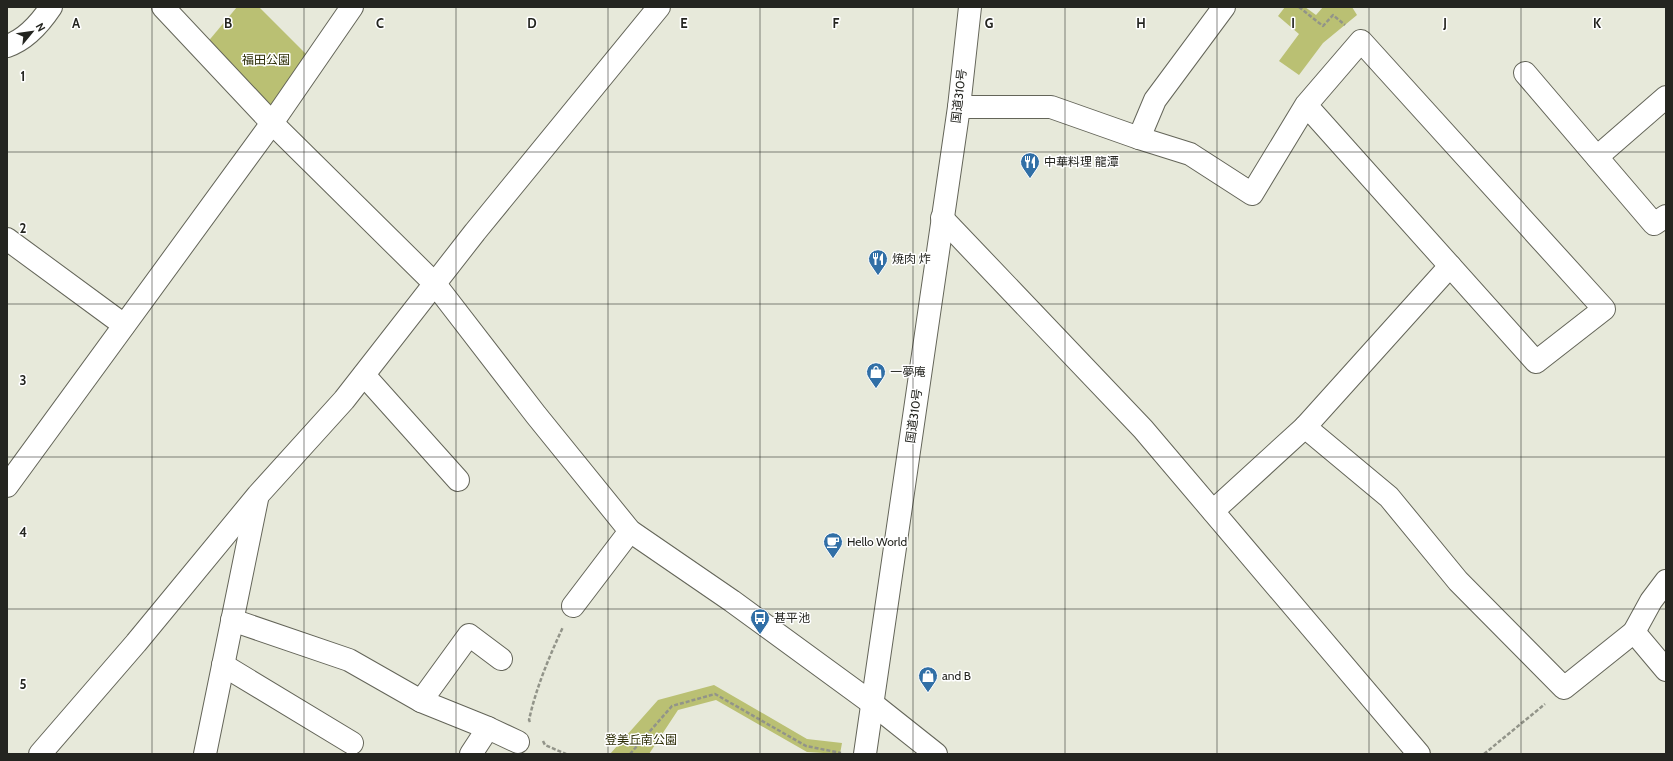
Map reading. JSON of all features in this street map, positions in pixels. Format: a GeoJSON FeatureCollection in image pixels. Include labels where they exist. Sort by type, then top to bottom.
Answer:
{"type":"FeatureCollection","features":[{"type":"Feature","properties":{"kind":"main road"},"geometry":{"type":"LineString","coordinates":[[7,46],[14,44],[42,20],[51,7]]}},
{"type":"Feature","properties":{"kind":"main road"},"geometry":{"type":"LineString","coordinates":[[163,7],[272,123],[435,284],[536,415],[630,531],[732,601],[873,704],[936,754]]}},
{"type":"Feature","properties":{"kind":"main road"},"geometry":{"type":"LineString","coordinates":[[7,486],[272,123],[352,7]]}},
{"type":"Feature","properties":{"kind":"main road"},"geometry":{"type":"LineString","coordinates":[[40,754],[136,643],[258,495],[344,400],[435,284],[658,7]]}},
{"type":"Feature","properties":{"kind":"main road","name":"国道310号"},"geometry":{"type":"LineString","coordinates":[[855,754],[873,704],[958,107],[970,7]]}},
{"type":"Feature","properties":{"kind":"main road"},"geometry":{"type":"LineString","coordinates":[[1139,138],[1155,100],[1224,7]]}},
{"type":"Feature","properties":{"kind":"main road"},"geometry":{"type":"LineString","coordinates":[[958,107],[1051,108],[1190,154],[1252,194],[1306,105],[1361,41],[1604,309],[1536,362],[1306,105]]}},
{"type":"Feature","properties":{"kind":"main road"},"geometry":{"type":"LineString","coordinates":[[1524,73],[1654,224],[1666,216]]}},
{"type":"Feature","properties":{"kind":"main road"},"geometry":{"type":"LineString","coordinates":[[1597,157],[1666,97]]}},
{"type":"Feature","properties":{"kind":"main road"},"geometry":{"type":"LineString","coordinates":[[942,218],[1143,429],[1419,754]]}},
{"type":"Feature","properties":{"kind":"main road"},"geometry":{"type":"LineString","coordinates":[[7,240],[124,326]]}},
{"type":"Feature","properties":{"kind":"main road"},"geometry":{"type":"LineString","coordinates":[[1213,511],[1305,427],[1450,266]]}},
{"type":"Feature","properties":{"kind":"main road"},"geometry":{"type":"LineString","coordinates":[[364,375],[458,480]]}},
{"type":"Feature","properties":{"kind":"main road"},"geometry":{"type":"LineString","coordinates":[[1305,427],[1389,497],[1458,581],[1564,688],[1634,632],[1651,601],[1666,581]]}},
{"type":"Feature","properties":{"kind":"main road"},"geometry":{"type":"LineString","coordinates":[[205,754],[258,495]]}},
{"type":"Feature","properties":{"kind":"main road"},"geometry":{"type":"LineString","coordinates":[[573,606],[630,531]]}},
{"type":"Feature","properties":{"kind":"main road"},"geometry":{"type":"LineString","coordinates":[[232,620],[350,660],[421,701],[488,728],[518,742]]}},
{"type":"Feature","properties":{"kind":"main road"},"geometry":{"type":"LineString","coordinates":[[1634,632],[1666,670]]}},
{"type":"Feature","properties":{"kind":"main road"},"geometry":{"type":"LineString","coordinates":[[421,701],[469,635],[501,659]]}},
{"type":"Feature","properties":{"kind":"main road"},"geometry":{"type":"LineString","coordinates":[[223,665],[352,743]]}},
{"type":"Feature","properties":{"kind":"main road"},"geometry":{"type":"LineString","coordinates":[[470,754],[488,728]]}},
{"type":"Feature","properties":{"kind":"path"},"geometry":{"type":"LineString","coordinates":[[1299,7],[1323,26],[1333,15],[1361,41]]}},
{"type":"Feature","properties":{"kind":"path"},"geometry":{"type":"LineString","coordinates":[[533,726],[529,720],[534,701],[554,648],[573,606]]}},
{"type":"Feature","properties":{"kind":"path"},"geometry":{"type":"LineString","coordinates":[[1484,754],[1564,688]]}},
{"type":"Feature","properties":{"kind":"path"},"geometry":{"type":"LineString","coordinates":[[630,754],[672,706],[715,694],[806,746],[855,754]]}},
{"type":"Feature","properties":{"kind":"path"},"geometry":{"type":"LineString","coordinates":[[541,739],[545,745],[566,754]]}},
{"type":"Feature","properties":{"kind":"path"},"geometry":{"type":"LineString","coordinates":[[632,751],[637,754]]}},
{"type":"Feature","properties":{"kind":"green space","name":"福田公園"},"geometry":{"type":"Polygon","coordinates":[[[237,7],[259,7],[309,57],[274,104],[264,104],[206,44],[237,7]]]}},
{"type":"Feature","properties":{"kind":"green space"},"geometry":{"type":"Polygon","coordinates":[[[1285,7],[1305,7],[1316,15],[1323,7],[1352,7],[1357,15],[1323,43],[1299,75],[1279,61],[1299,34],[1278,16],[1285,7]]]}},
{"type":"Feature","properties":{"kind":"green space","name":"登美丘南公園"},"geometry":{"type":"Polygon","coordinates":[[[714,685],[807,739],[842,743],[840,754],[807,752],[716,700],[678,710],[649,754],[610,754],[658,700],[714,685]]]}},
{"type":"Feature","properties":{"kind":"place","name":"中華料理 龍潭"},"geometry":{"type":"Point","coordinates":[1030,179]}},
{"type":"Feature","properties":{"kind":"place","name":"焼肉 炸"},"geometry":{"type":"Point","coordinates":[878,276]}},
{"type":"Feature","properties":{"kind":"place","name":"一夢庵"},"geometry":{"type":"Point","coordinates":[876,389]}},
{"type":"Feature","properties":{"kind":"place","name":"Hello World"},"geometry":{"type":"Point","coordinates":[833,559]}},
{"type":"Feature","properties":{"kind":"place","name":"甚平池"},"geometry":{"type":"Point","coordinates":[760,635]}},
{"type":"Feature","properties":{"kind":"place","name":"and B"},"geometry":{"type":"Point","coordinates":[928,693]}}]}
